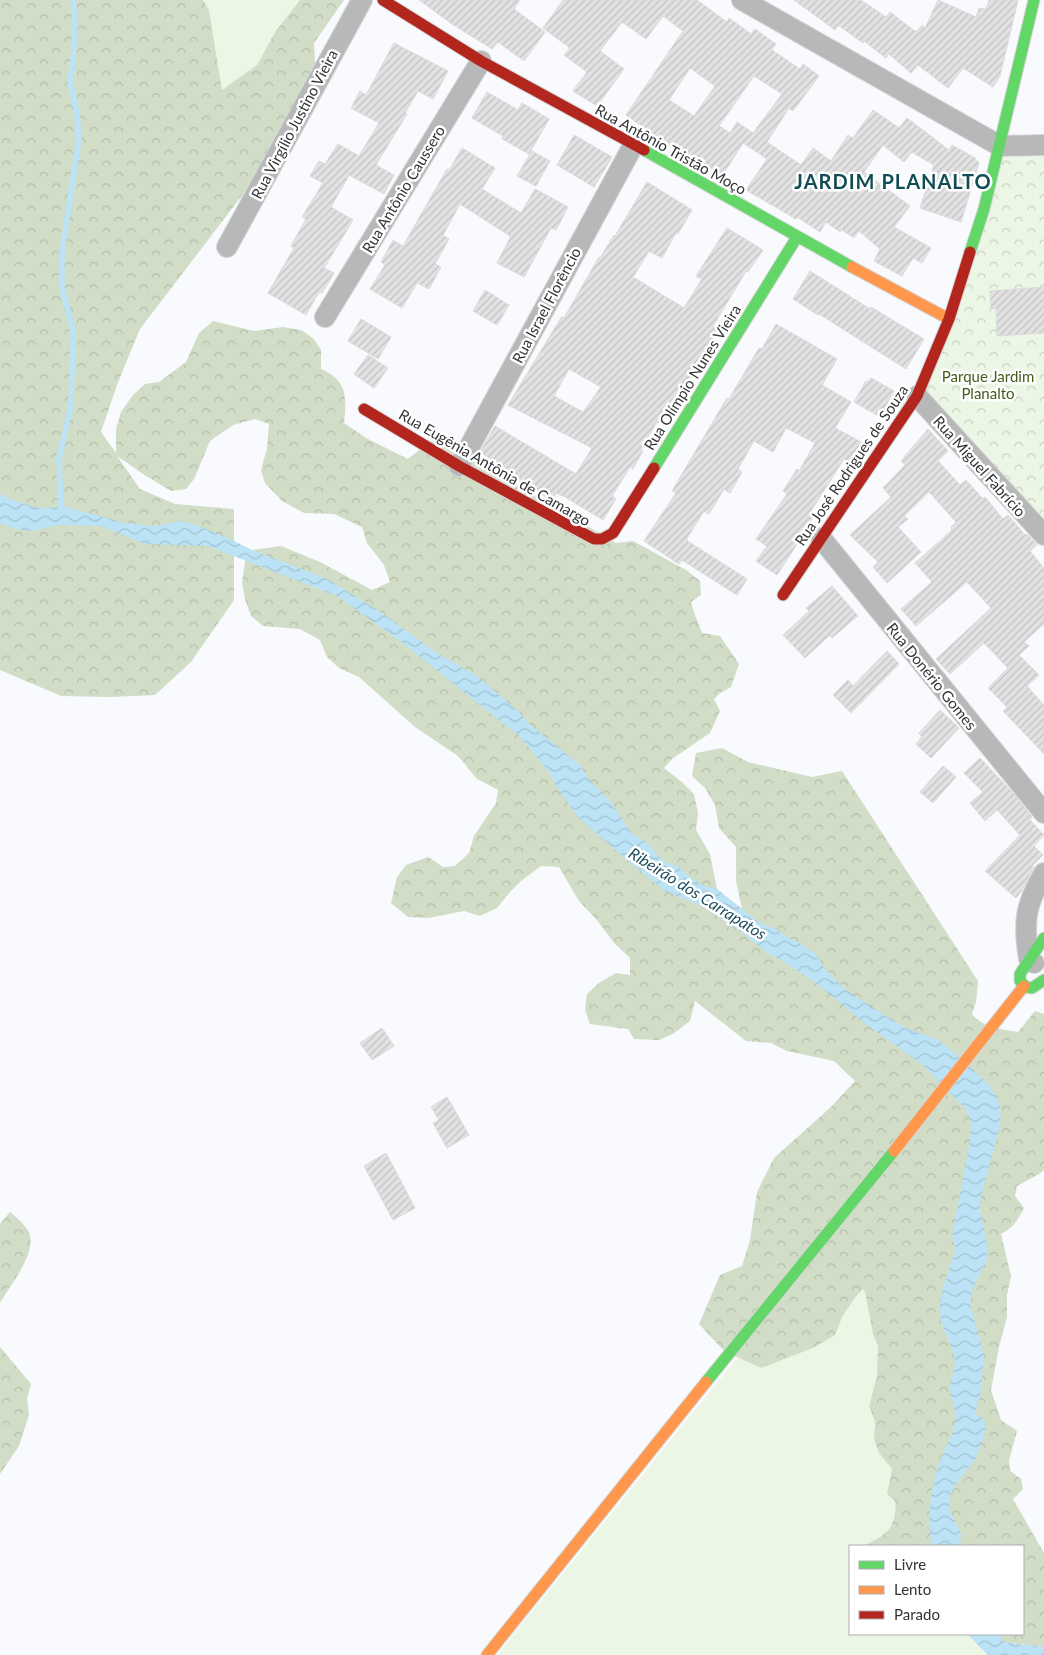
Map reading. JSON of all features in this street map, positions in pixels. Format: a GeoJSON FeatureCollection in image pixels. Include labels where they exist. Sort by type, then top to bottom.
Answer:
{"type":"FeatureCollection","features":[{"type":"Feature","properties":{"kind":"street","name":"Rua Virgílio Justino Vieira"},"geometry":{"type":"LineString","coordinates":[[228,247],[362,0]]}},
{"type":"Feature","properties":{"kind":"street","name":"Rua Antônio Tristão Moço"},"geometry":{"type":"LineString","coordinates":[[382,0],[481,61],[634,144],[797,237],[949,319]]}},
{"type":"Feature","properties":{"kind":"street"},"geometry":{"type":"LineString","coordinates":[[742,0],[1000,146],[1044,145]]}},
{"type":"Feature","properties":{"kind":"street","name":"Rua José Rodrigues de Souza"},"geometry":{"type":"LineString","coordinates":[[783,595],[917,396],[949,319],[984,209],[1034,0]]}},
{"type":"Feature","properties":{"kind":"street","name":"Rua Antônio Caussero"},"geometry":{"type":"LineString","coordinates":[[325,317],[481,61]]}},
{"type":"Feature","properties":{"kind":"street","name":"Rua Israel Florêncio"},"geometry":{"type":"LineString","coordinates":[[459,466],[634,144]]}},
{"type":"Feature","properties":{"kind":"street","name":"Rua Olímpio Nunes Vieira"},"geometry":{"type":"LineString","coordinates":[[613,533],[797,237]]}},
{"type":"Feature","properties":{"kind":"street","name":"Rua Miguel Fabrício"},"geometry":{"type":"LineString","coordinates":[[917,396],[1044,535]]}},
{"type":"Feature","properties":{"kind":"street","name":"Rua Eugênia Antônia de Camargo"},"geometry":{"type":"LineString","coordinates":[[364,409],[459,466],[590,538],[598,540],[607,539],[613,533]]}},
{"type":"Feature","properties":{"kind":"street","name":"Rua Donério Gomes"},"geometry":{"type":"LineString","coordinates":[[821,538],[1044,814]]}},
{"type":"Feature","properties":{"kind":"street"},"geometry":{"type":"LineString","coordinates":[[1036,965],[1025,920],[1036,886],[1044,873]]}},
{"type":"Feature","properties":{"kind":"street"},"geometry":{"type":"LineString","coordinates":[[1044,938],[1036,965],[1020,974],[1020,981],[1030,989],[1036,988],[1044,980]]}},
{"type":"Feature","properties":{"kind":"street"},"geometry":{"type":"LineString","coordinates":[[487,1655],[936,1099],[1024,986]]}},
{"type":"Feature","properties":{"kind":"green space"},"geometry":{"type":"Polygon","coordinates":[[[0,0],[203,0],[209,10],[222,90],[257,65],[275,32],[300,0],[344,0],[314,43],[315,65],[310,87],[270,147],[247,189],[140,329],[117,385],[101,432],[116,453],[116,429],[121,412],[133,395],[145,384],[159,382],[186,362],[199,333],[213,321],[254,331],[283,327],[301,330],[313,338],[321,350],[321,369],[336,378],[343,390],[345,397],[344,423],[366,438],[408,459],[430,441],[454,446],[616,543],[633,541],[686,570],[700,581],[701,595],[691,602],[702,633],[720,636],[739,664],[731,687],[714,699],[720,711],[710,733],[672,759],[664,768],[694,794],[698,813],[696,830],[710,854],[717,889],[748,937],[736,881],[736,847],[719,828],[715,805],[705,788],[692,776],[696,753],[722,748],[748,762],[812,777],[842,771],[978,981],[976,1002],[972,1014],[976,1019],[999,1029],[1018,1032],[1035,1011],[1044,1014],[1044,1170],[1017,1186],[1015,1196],[1024,1208],[1012,1226],[1001,1234],[1011,1276],[1007,1295],[1007,1317],[991,1390],[1001,1420],[1017,1431],[1009,1461],[1010,1471],[1021,1479],[1023,1489],[1013,1499],[1044,1553],[1044,1647],[1005,1642],[999,1635],[1024,1635],[1024,1545],[865,1545],[887,1531],[894,1519],[896,1510],[895,1501],[887,1494],[892,1469],[879,1453],[874,1439],[875,1422],[869,1406],[877,1376],[878,1346],[873,1334],[863,1289],[842,1317],[835,1335],[813,1348],[761,1368],[724,1351],[699,1324],[720,1275],[742,1266],[750,1240],[757,1192],[774,1158],[831,1107],[855,1081],[834,1061],[787,1051],[771,1043],[746,1041],[695,1001],[690,1021],[673,1034],[659,1040],[634,1039],[628,1029],[590,1024],[585,1010],[587,994],[600,982],[616,973],[630,975],[630,958],[614,943],[597,920],[579,901],[559,867],[541,866],[521,881],[497,908],[480,916],[464,911],[428,918],[408,917],[391,903],[397,877],[406,865],[428,857],[443,867],[455,866],[469,853],[474,836],[496,803],[498,790],[477,779],[458,756],[415,727],[359,677],[339,668],[327,657],[320,640],[300,629],[263,626],[251,616],[242,583],[245,561],[252,550],[281,546],[320,562],[372,590],[390,582],[384,565],[367,543],[362,527],[334,514],[304,513],[282,501],[265,483],[261,470],[267,448],[269,424],[255,419],[233,425],[210,441],[194,479],[186,489],[171,491],[117,456],[140,489],[175,504],[234,509],[234,600],[191,662],[155,695],[111,697],[61,696],[0,670],[0,0]]]}},
{"type":"Feature","properties":{"kind":"green space"},"geometry":{"type":"Polygon","coordinates":[[[203,0],[300,0],[275,32],[257,65],[222,90],[209,10],[203,0]]]}},
{"type":"Feature","properties":{"kind":"green space","name":"Parque Jardim Planalto"},"geometry":{"type":"Polygon","coordinates":[[[1044,149],[1044,528],[923,396],[1003,150],[1044,149]]]}},
{"type":"Feature","properties":{"kind":"green space"},"geometry":{"type":"Polygon","coordinates":[[[10,1212],[27,1229],[30,1237],[30,1246],[17,1277],[0,1303],[0,1224],[10,1212]]]}},
{"type":"Feature","properties":{"kind":"green space"},"geometry":{"type":"Polygon","coordinates":[[[863,1289],[873,1334],[878,1346],[877,1376],[869,1406],[875,1422],[874,1439],[879,1453],[892,1469],[888,1484],[897,1510],[885,1534],[865,1545],[849,1545],[849,1635],[968,1635],[988,1655],[497,1655],[738,1357],[762,1368],[835,1335],[842,1317],[863,1289]]]}},
{"type":"Feature","properties":{"kind":"green space"},"geometry":{"type":"Polygon","coordinates":[[[0,1347],[31,1384],[27,1399],[29,1415],[19,1446],[0,1474],[0,1347]]]}},
{"type":"Feature","properties":{"kind":"water","name":"Ribeirão dos Carrapatos"},"geometry":{"type":"Polygon","coordinates":[[[0,494],[12,500],[39,508],[66,507],[125,523],[154,526],[181,521],[226,537],[252,550],[327,579],[379,611],[437,653],[477,676],[518,711],[528,723],[580,765],[591,782],[610,801],[632,834],[645,841],[662,860],[680,868],[704,886],[717,889],[760,923],[778,930],[816,954],[824,968],[844,988],[904,1027],[938,1040],[989,1085],[997,1098],[1001,1111],[999,1130],[979,1204],[988,1249],[987,1259],[972,1291],[970,1304],[984,1356],[980,1396],[975,1413],[984,1420],[986,1427],[975,1460],[955,1485],[949,1498],[949,1509],[961,1534],[960,1545],[932,1545],[930,1502],[937,1469],[956,1420],[950,1390],[955,1358],[942,1326],[940,1303],[944,1284],[956,1250],[952,1237],[970,1140],[971,1123],[965,1108],[923,1065],[863,1022],[815,982],[772,956],[740,931],[702,906],[665,891],[628,861],[579,818],[557,788],[549,772],[518,735],[400,641],[337,596],[208,546],[145,544],[101,526],[58,525],[32,531],[15,529],[0,523],[0,494]]]}},
{"type":"Feature","properties":{"kind":"water"},"geometry":{"type":"Polygon","coordinates":[[[968,1635],[999,1635],[1005,1642],[1044,1647],[1044,1655],[988,1655],[968,1635]]]}},
{"type":"Feature","properties":{"kind":"building"},"geometry":{"type":"Polygon","coordinates":[[[419,0],[520,0],[514,9],[545,32],[524,61],[498,42],[492,49],[452,24],[419,0]]]}},
{"type":"Feature","properties":{"kind":"building"},"geometry":{"type":"Polygon","coordinates":[[[563,0],[697,0],[727,22],[729,18],[751,34],[755,29],[776,44],[772,50],[800,69],[803,64],[819,76],[793,111],[789,108],[767,142],[801,165],[813,148],[831,161],[848,135],[853,138],[873,110],[899,128],[907,118],[949,150],[952,145],[975,158],[979,163],[961,222],[920,208],[934,165],[912,152],[904,162],[883,145],[864,172],[910,206],[894,227],[931,248],[922,263],[913,258],[902,276],[874,261],[880,249],[859,231],[854,238],[842,230],[840,232],[826,222],[820,232],[797,217],[796,219],[746,190],[767,159],[743,143],[722,176],[686,152],[684,155],[626,115],[683,31],[663,16],[646,39],[622,22],[600,51],[624,69],[597,106],[573,91],[587,72],[564,55],[570,48],[543,28],[563,0]],[[690,68],[669,100],[694,116],[715,86],[690,68]],[[754,76],[719,126],[730,133],[737,122],[753,133],[782,94],[754,76]]]}},
{"type":"Feature","properties":{"kind":"building"},"geometry":{"type":"Polygon","coordinates":[[[794,0],[861,0],[886,17],[890,12],[916,32],[922,25],[925,28],[938,0],[976,17],[979,8],[986,9],[989,0],[1018,0],[1000,76],[993,87],[963,68],[948,88],[918,65],[911,73],[889,54],[886,58],[864,41],[863,43],[838,25],[835,30],[794,0]]]}},
{"type":"Feature","properties":{"kind":"building"},"geometry":{"type":"Polygon","coordinates":[[[394,43],[448,71],[433,99],[418,91],[405,113],[407,114],[376,165],[394,175],[384,194],[349,175],[331,207],[353,220],[324,268],[334,273],[322,293],[319,292],[306,315],[268,293],[294,248],[291,246],[306,219],[302,217],[323,183],[310,176],[319,161],[325,164],[338,144],[359,156],[379,123],[351,108],[360,91],[366,95],[394,43]]]}},
{"type":"Feature","properties":{"kind":"building"},"geometry":{"type":"Polygon","coordinates":[[[487,92],[518,110],[522,103],[549,119],[529,154],[502,139],[503,136],[472,118],[487,92]]]}},
{"type":"Feature","properties":{"kind":"building"},"geometry":{"type":"Polygon","coordinates":[[[574,135],[612,157],[594,187],[557,165],[574,135]]]}},
{"type":"Feature","properties":{"kind":"building"},"geometry":{"type":"Polygon","coordinates":[[[462,148],[495,168],[482,189],[521,213],[535,189],[568,207],[556,230],[551,228],[524,277],[497,263],[510,236],[460,204],[443,235],[449,239],[435,264],[441,267],[429,289],[417,283],[402,308],[370,289],[385,265],[381,262],[393,240],[403,246],[447,169],[449,170],[462,148]]]}},
{"type":"Feature","properties":{"kind":"building"},"geometry":{"type":"Polygon","coordinates":[[[532,151],[550,161],[536,186],[517,176],[532,151]]]}},
{"type":"Feature","properties":{"kind":"building"},"geometry":{"type":"Polygon","coordinates":[[[647,182],[692,210],[662,258],[649,251],[633,277],[684,308],[702,279],[696,276],[727,228],[763,250],[748,272],[746,271],[713,326],[719,329],[678,399],[674,397],[641,449],[643,451],[633,469],[630,467],[612,496],[616,499],[603,520],[556,493],[552,500],[511,477],[513,473],[480,452],[495,426],[576,474],[592,448],[508,405],[562,316],[564,318],[599,257],[615,236],[647,182]],[[569,369],[554,396],[583,412],[601,387],[569,369]]]}},
{"type":"Feature","properties":{"kind":"building"},"geometry":{"type":"Polygon","coordinates":[[[810,271],[870,309],[871,307],[924,339],[906,369],[793,299],[810,271]]]}},
{"type":"Feature","properties":{"kind":"building"},"geometry":{"type":"Polygon","coordinates":[[[1044,287],[1044,333],[997,336],[996,308],[991,309],[990,291],[1044,287]]]}},
{"type":"Feature","properties":{"kind":"building"},"geometry":{"type":"Polygon","coordinates":[[[485,290],[509,305],[497,325],[473,311],[485,290]]]}},
{"type":"Feature","properties":{"kind":"building"},"geometry":{"type":"Polygon","coordinates":[[[361,319],[391,337],[378,359],[348,341],[361,319]]]}},
{"type":"Feature","properties":{"kind":"building"},"geometry":{"type":"Polygon","coordinates":[[[776,324],[837,359],[822,385],[851,402],[835,428],[861,442],[851,462],[844,459],[811,511],[815,514],[777,575],[756,561],[767,546],[756,539],[787,494],[783,491],[797,469],[799,471],[815,443],[786,428],[773,452],[754,441],[738,469],[742,472],[730,493],[724,489],[709,514],[704,511],[686,540],[747,579],[737,595],[682,560],[679,564],[644,541],[676,493],[672,491],[727,398],[729,399],[759,348],[762,349],[776,324]]]}},
{"type":"Feature","properties":{"kind":"building"},"geometry":{"type":"Polygon","coordinates":[[[368,355],[388,368],[374,388],[354,374],[368,355]]]}},
{"type":"Feature","properties":{"kind":"building"},"geometry":{"type":"Polygon","coordinates":[[[871,378],[894,391],[880,417],[854,402],[866,381],[868,382],[871,378]]]}},
{"type":"Feature","properties":{"kind":"building"},"geometry":{"type":"Polygon","coordinates":[[[928,429],[948,451],[938,461],[960,485],[966,480],[983,499],[985,497],[1003,519],[1008,515],[1025,535],[1027,534],[1037,545],[1030,551],[1044,568],[1044,624],[1024,642],[1029,646],[1019,655],[1039,675],[1027,686],[1044,705],[1044,754],[1003,711],[1007,707],[988,688],[1008,668],[984,643],[950,674],[936,659],[991,608],[967,582],[916,626],[901,609],[932,582],[915,563],[952,530],[951,527],[956,522],[929,492],[904,516],[908,519],[898,527],[921,552],[887,583],[873,567],[878,562],[850,535],[891,497],[883,488],[905,465],[901,461],[928,429]]]}},
{"type":"Feature","properties":{"kind":"building"},"geometry":{"type":"Polygon","coordinates":[[[832,586],[858,616],[832,638],[830,635],[805,658],[783,635],[809,611],[806,608],[832,586]]]}},
{"type":"Feature","properties":{"kind":"building"},"geometry":{"type":"Polygon","coordinates":[[[887,651],[899,664],[851,713],[833,695],[848,680],[853,686],[887,651]]]}},
{"type":"Feature","properties":{"kind":"building"},"geometry":{"type":"Polygon","coordinates":[[[940,710],[959,728],[931,758],[916,744],[922,737],[919,733],[940,710]]]}},
{"type":"Feature","properties":{"kind":"building"},"geometry":{"type":"Polygon","coordinates":[[[980,758],[1014,794],[1032,817],[1030,820],[1044,835],[1034,846],[1043,855],[1032,866],[1034,867],[1016,898],[985,871],[1020,835],[997,810],[985,821],[970,803],[983,792],[964,773],[980,758]]]}},
{"type":"Feature","properties":{"kind":"building"},"geometry":{"type":"Polygon","coordinates":[[[943,766],[956,777],[933,803],[920,792],[943,766]]]}},
{"type":"Feature","properties":{"kind":"building"},"geometry":{"type":"Polygon","coordinates":[[[382,1028],[394,1046],[372,1060],[360,1043],[382,1028]]]}},
{"type":"Feature","properties":{"kind":"building"},"geometry":{"type":"Polygon","coordinates":[[[447,1097],[469,1135],[447,1148],[433,1123],[439,1120],[431,1107],[447,1097]]]}},
{"type":"Feature","properties":{"kind":"building"},"geometry":{"type":"Polygon","coordinates":[[[386,1153],[415,1208],[393,1220],[364,1166],[386,1153]]]}},
{"type":"Feature","properties":{"kind":"waterway"},"geometry":{"type":"LineString","coordinates":[[61,513],[59,458],[71,406],[73,331],[62,288],[62,252],[79,139],[77,114],[70,81],[75,22],[73,0]]}},
{"type":"Feature","properties":{"kind":"traffic: fast"},"geometry":{"type":"LineString","coordinates":[[970,252],[984,209],[1034,0]]}},
{"type":"Feature","properties":{"kind":"traffic: fast"},"geometry":{"type":"LineString","coordinates":[[644,150],[852,267]]}},
{"type":"Feature","properties":{"kind":"traffic: fast"},"geometry":{"type":"LineString","coordinates":[[654,468],[797,237]]}},
{"type":"Feature","properties":{"kind":"traffic: fast"},"geometry":{"type":"LineString","coordinates":[[1044,938],[1020,974],[1020,981],[1026,987],[1032,988],[1044,980]]}},
{"type":"Feature","properties":{"kind":"traffic: fast"},"geometry":{"type":"LineString","coordinates":[[706,1382],[894,1151]]}},
{"type":"Feature","properties":{"kind":"traffic: slow"},"geometry":{"type":"LineString","coordinates":[[852,267],[949,319]]}},
{"type":"Feature","properties":{"kind":"traffic: slow"},"geometry":{"type":"LineString","coordinates":[[894,1151],[1024,986]]}},
{"type":"Feature","properties":{"kind":"traffic: slow"},"geometry":{"type":"LineString","coordinates":[[487,1655],[706,1382]]}},
{"type":"Feature","properties":{"kind":"traffic: jam"},"geometry":{"type":"LineString","coordinates":[[383,0],[481,61],[644,150]]}},
{"type":"Feature","properties":{"kind":"traffic: jam"},"geometry":{"type":"LineString","coordinates":[[783,595],[917,396],[949,319],[970,252]]}},
{"type":"Feature","properties":{"kind":"traffic: jam"},"geometry":{"type":"LineString","coordinates":[[364,409],[459,466],[594,539],[602,539],[613,533],[654,468]]}},
{"type":"Feature","properties":{"kind":"district","name":"JARDIM PLANALTO"},"geometry":{"type":"Point","coordinates":[893,181]}}]}
